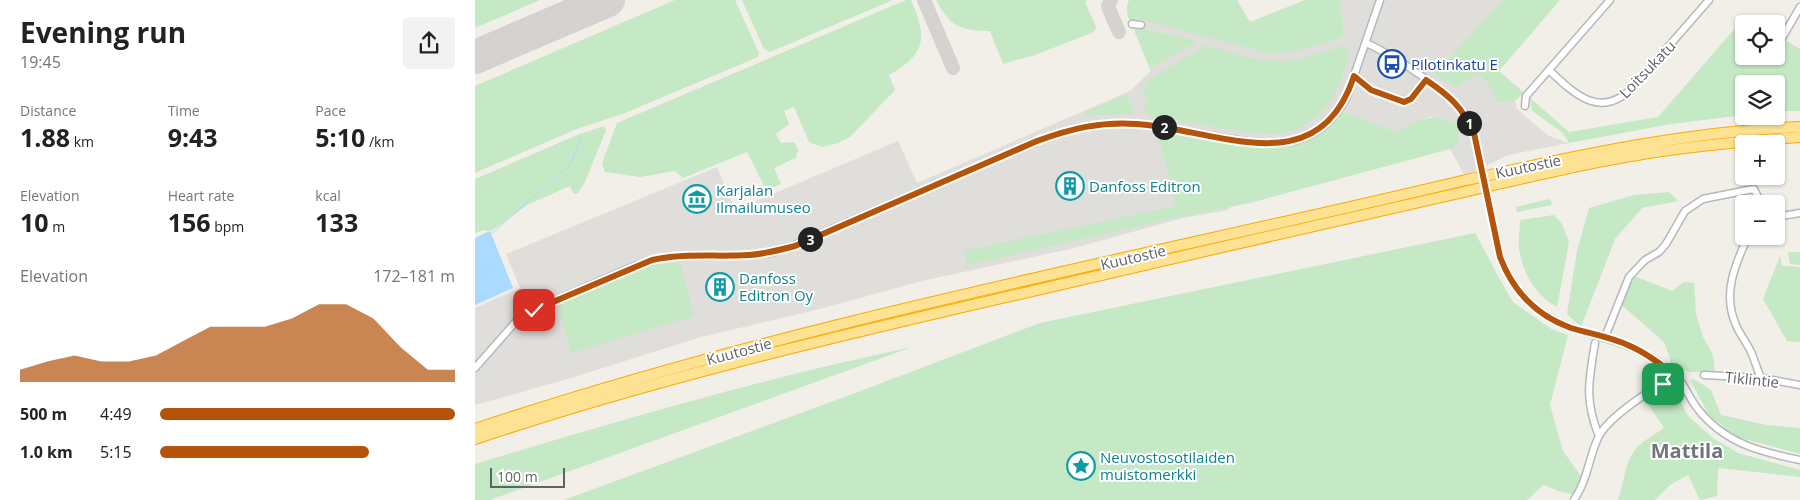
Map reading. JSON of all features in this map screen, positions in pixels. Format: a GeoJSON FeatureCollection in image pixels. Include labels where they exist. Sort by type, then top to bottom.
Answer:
{"type":"FeatureCollection","features":[{"type":"Feature","properties":{"kind":"highway"},"geometry":{"type":"LineString","coordinates":[[1701,135],[1753,127],[1800,123]]}},
{"type":"Feature","properties":{"kind":"highway","name":"Kuutostie"},"geometry":{"type":"LineString","coordinates":[[1501,178],[1621,147],[1701,135],[1800,127]]}},
{"type":"Feature","properties":{"kind":"highway","name":"Kuutostie"},"geometry":{"type":"LineString","coordinates":[[475,429],[653,374],[842,324],[1467,185],[1635,155],[1701,146],[1800,137]]}},
{"type":"Feature","properties":{"kind":"highway"},"geometry":{"type":"LineString","coordinates":[[1701,146],[1800,141]]}},
{"type":"Feature","properties":{"kind":"highway","name":"Kuutostie"},"geometry":{"type":"LineString","coordinates":[[475,439],[729,364],[854,332],[1467,185]]}},
{"type":"Feature","properties":{"kind":"street"},"geometry":{"type":"LineString","coordinates":[[475,368],[519,318],[551,302],[652,260],[667,256],[751,255],[771,253],[795,246],[1037,141],[1065,131],[1090,125],[1138,124],[1267,144],[1292,141],[1316,131],[1331,119],[1346,99],[1380,0]]}},
{"type":"Feature","properties":{"kind":"street"},"geometry":{"type":"LineString","coordinates":[[1525,106],[1526,96],[1610,0]]}},
{"type":"Feature","properties":{"kind":"street","name":"Loitsukatu"},"geometry":{"type":"LineString","coordinates":[[1549,70],[1579,96],[1594,103],[1616,101],[1625,96],[1709,0]]}},
{"type":"Feature","properties":{"kind":"street"},"geometry":{"type":"LineString","coordinates":[[1785,33],[1800,7]]}},
{"type":"Feature","properties":{"kind":"street"},"geometry":{"type":"LineString","coordinates":[[1132,24],[1141,25]]}},
{"type":"Feature","properties":{"kind":"street"},"geometry":{"type":"LineString","coordinates":[[1366,43],[1378,48],[1426,80],[1454,101],[1465,115],[1474,133],[1500,257],[1514,286],[1534,307],[1571,328],[1630,346],[1651,357],[1678,378],[1697,408],[1712,424],[1732,438],[1753,449],[1800,460]]}},
{"type":"Feature","properties":{"kind":"street"},"geometry":{"type":"LineString","coordinates":[[1354,76],[1371,90],[1404,102],[1411,99],[1426,80]]}},
{"type":"Feature","properties":{"kind":"street"},"geometry":{"type":"LineString","coordinates":[[1605,337],[1629,277],[1640,265],[1659,252],[1666,244],[1685,211],[1703,199],[1754,189],[1757,195]]}},
{"type":"Feature","properties":{"kind":"street"},"geometry":{"type":"LineString","coordinates":[[1785,216],[1800,213]]}},
{"type":"Feature","properties":{"kind":"street"},"geometry":{"type":"LineString","coordinates":[[1744,245],[1731,278],[1731,305],[1736,326],[1752,353],[1755,367],[1761,378]]}},
{"type":"Feature","properties":{"kind":"street"},"geometry":{"type":"LineString","coordinates":[[1595,343],[1588,392],[1591,415],[1599,436]]}},
{"type":"Feature","properties":{"kind":"street","name":"Tiklintie"},"geometry":{"type":"LineString","coordinates":[[1704,375],[1761,378],[1800,385]]}},
{"type":"Feature","properties":{"kind":"street"},"geometry":{"type":"LineString","coordinates":[[1575,500],[1586,478],[1599,436],[1620,414],[1640,398],[1663,384],[1678,378]]}},
{"type":"Feature","properties":{"kind":"shaded area"},"geometry":{"type":"Polygon","coordinates":[[[1339,0],[1503,0],[1477,73],[1489,85],[1497,103],[1515,101],[1517,109],[1547,135],[1569,143],[1508,155],[1465,176],[1450,149],[1457,144],[1457,124],[1445,119],[1429,117],[1396,132],[1339,110],[1228,210],[1183,218],[1070,249],[926,280],[820,309],[701,337],[571,378],[475,405],[475,308],[520,288],[506,254],[717,167],[735,210],[898,141],[917,183],[1130,91],[1149,73],[1150,69],[1195,43],[1195,40],[1141,28],[1141,20],[1296,51],[1342,38],[1344,30],[1339,0]]]}},
{"type":"Feature","properties":{"kind":"green space"},"geometry":{"type":"Polygon","coordinates":[[[475,0],[540,0],[475,28],[475,0]]]}},
{"type":"Feature","properties":{"kind":"green space"},"geometry":{"type":"Polygon","coordinates":[[[675,0],[735,0],[759,53],[758,57],[625,113],[574,130],[475,173],[475,86],[675,0]]]}},
{"type":"Feature","properties":{"kind":"green space"},"geometry":{"type":"Polygon","coordinates":[[[742,0],[893,0],[770,52],[764,49],[742,0]]]}},
{"type":"Feature","properties":{"kind":"green space"},"geometry":{"type":"Polygon","coordinates":[[[906,0],[911,0],[920,24],[920,44],[911,60],[889,75],[895,90],[850,137],[838,143],[822,147],[809,142],[794,107],[784,111],[789,124],[776,134],[781,143],[794,142],[798,150],[796,158],[774,168],[781,184],[766,190],[747,152],[683,178],[675,171],[640,177],[605,172],[602,163],[617,123],[906,0]]]}},
{"type":"Feature","properties":{"kind":"green space"},"geometry":{"type":"Polygon","coordinates":[[[936,0],[1088,0],[1085,2],[1096,27],[1094,32],[1035,55],[1003,64],[990,31],[971,30],[957,25],[946,16],[936,0]]]}},
{"type":"Feature","properties":{"kind":"green space"},"geometry":{"type":"Polygon","coordinates":[[[1129,0],[1237,0],[1250,22],[1305,0],[1339,0],[1344,30],[1342,38],[1296,51],[1271,54],[1154,23],[1141,20],[1130,21],[1127,11],[1129,0]]]}},
{"type":"Feature","properties":{"kind":"green space"},"geometry":{"type":"Polygon","coordinates":[[[1503,0],[1560,0],[1499,71],[1524,93],[1515,101],[1497,103],[1489,85],[1477,73],[1457,88],[1435,74],[1503,0]]]}},
{"type":"Feature","properties":{"kind":"green space"},"geometry":{"type":"Polygon","coordinates":[[[1141,28],[1195,40],[1195,43],[1150,69],[1134,30],[1141,28]]]}},
{"type":"Feature","properties":{"kind":"green space"},"geometry":{"type":"Polygon","coordinates":[[[1735,28],[1735,65],[1785,65],[1785,40],[1800,49],[1800,111],[1785,111],[1785,75],[1735,75],[1735,116],[1671,124],[1569,143],[1562,132],[1532,111],[1530,98],[1569,132],[1658,117],[1735,28]]]}},
{"type":"Feature","properties":{"kind":"green space"},"geometry":{"type":"Polygon","coordinates":[[[1205,45],[1252,58],[1271,61],[1297,59],[1346,45],[1349,53],[1338,86],[1327,105],[1312,121],[1291,131],[1276,134],[1253,133],[1183,122],[1144,113],[1143,109],[1149,103],[1142,90],[1148,81],[1205,45]]]}},
{"type":"Feature","properties":{"kind":"green space"},"geometry":{"type":"Polygon","coordinates":[[[1126,95],[1133,109],[1133,114],[1085,115],[1084,112],[1126,95]]]}},
{"type":"Feature","properties":{"kind":"green space"},"geometry":{"type":"Polygon","coordinates":[[[1339,110],[1396,132],[1426,119],[1440,118],[1448,120],[1457,124],[1457,144],[1450,149],[1250,203],[1179,217],[968,265],[963,251],[1176,206],[1156,126],[1277,144],[1316,131],[1339,110]]]}},
{"type":"Feature","properties":{"kind":"green space"},"geometry":{"type":"Polygon","coordinates":[[[604,126],[606,131],[585,182],[578,193],[574,194],[570,186],[527,205],[491,231],[484,230],[475,233],[475,179],[577,135],[604,126]]]}},
{"type":"Feature","properties":{"kind":"green space"},"geometry":{"type":"Polygon","coordinates":[[[1669,192],[1678,201],[1642,208],[1615,239],[1581,327],[1567,314],[1577,251],[1589,208],[1634,195],[1669,192]]]}},
{"type":"Feature","properties":{"kind":"green space"},"geometry":{"type":"Polygon","coordinates":[[[1550,199],[1552,205],[1517,212],[1516,207],[1550,199]]]}},
{"type":"Feature","properties":{"kind":"green space"},"geometry":{"type":"Polygon","coordinates":[[[1554,215],[1562,224],[1569,242],[1557,307],[1542,296],[1531,283],[1521,258],[1519,246],[1520,220],[1554,215]]]}},
{"type":"Feature","properties":{"kind":"green space"},"geometry":{"type":"Polygon","coordinates":[[[1475,233],[1513,302],[1551,329],[1568,335],[1550,405],[1563,451],[1581,476],[1581,487],[1574,494],[1543,485],[1527,500],[564,500],[1040,323],[1475,233]]]}},
{"type":"Feature","properties":{"kind":"green space"},"geometry":{"type":"Polygon","coordinates":[[[1788,252],[1800,252],[1800,265],[1790,264],[1788,252]]]}},
{"type":"Feature","properties":{"kind":"green space"},"geometry":{"type":"Polygon","coordinates":[[[1780,256],[1782,266],[1800,267],[1800,342],[1787,341],[1763,299],[1780,256]]]}},
{"type":"Feature","properties":{"kind":"green space"},"geometry":{"type":"Polygon","coordinates":[[[680,262],[694,316],[571,353],[558,305],[652,265],[680,262]]]}},
{"type":"Feature","properties":{"kind":"green space"},"geometry":{"type":"Polygon","coordinates":[[[1634,276],[1672,291],[1684,282],[1694,283],[1696,314],[1703,337],[1713,355],[1715,372],[1690,372],[1670,366],[1670,358],[1664,342],[1620,305],[1634,276]]]}},
{"type":"Feature","properties":{"kind":"green space"},"geometry":{"type":"Polygon","coordinates":[[[912,347],[490,500],[475,500],[475,464],[692,401],[802,372],[912,347]]]}},
{"type":"Feature","properties":{"kind":"green space"},"geometry":{"type":"Polygon","coordinates":[[[1694,379],[1711,390],[1721,415],[1767,425],[1800,428],[1800,454],[1737,437],[1709,415],[1690,380],[1694,379]]]}},
{"type":"Feature","properties":{"kind":"green space"},"geometry":{"type":"Polygon","coordinates":[[[1672,385],[1688,416],[1713,438],[1738,453],[1800,470],[1800,477],[1718,468],[1717,496],[1700,500],[1688,475],[1670,485],[1655,500],[1618,500],[1631,456],[1648,438],[1664,428],[1645,399],[1672,385]]]}},
{"type":"Feature","properties":{"kind":"water"},"geometry":{"type":"Polygon","coordinates":[[[490,231],[513,288],[475,305],[475,238],[490,231]]]}},
{"type":"Feature","properties":{"kind":"waterway"},"geometry":{"type":"LineString","coordinates":[[492,233],[570,165],[580,139]]}},
{"type":"Feature","properties":{"kind":"taxiway"},"geometry":{"type":"LineString","coordinates":[[924,0],[953,68]]}},
{"type":"Feature","properties":{"kind":"taxiway"},"geometry":{"type":"LineString","coordinates":[[1111,0],[1108,6],[1119,32]]}},
{"type":"Feature","properties":{"kind":"runway"},"geometry":{"type":"LineString","coordinates":[[475,57],[608,0]]}},
{"type":"Feature","properties":{"kind":"place","name":"Pilotinkatu E"},"geometry":{"type":"Point","coordinates":[1392,64]}},
{"type":"Feature","properties":{"kind":"place","name":"Danfoss Editron"},"geometry":{"type":"Point","coordinates":[1070,186]}},
{"type":"Feature","properties":{"kind":"place","name":"Karjalan Ilmailumuseo"},"geometry":{"type":"Point","coordinates":[697,199]}},
{"type":"Feature","properties":{"kind":"place","name":"Danfoss Editron Oy"},"geometry":{"type":"Point","coordinates":[720,287]}},
{"type":"Feature","properties":{"kind":"place","name":"Neuvostosotilaiden muistomerkki"},"geometry":{"type":"Point","coordinates":[1081,466]}},
{"type":"Feature","properties":{"kind":"district","name":"Mattila"},"geometry":{"type":"Point","coordinates":[1687,450]}},
{"type":"Feature","properties":{"kind":"route"},"geometry":{"type":"LineString","coordinates":[[534,310],[637,265],[667,256],[751,255],[771,253],[795,246],[1037,141],[1065,131],[1090,125],[1138,124],[1251,142],[1277,144],[1305,137],[1325,125],[1346,99],[1354,76],[1359,78],[1371,90],[1404,102],[1411,99],[1426,80],[1454,101],[1465,115],[1474,133],[1500,257],[1514,286],[1543,314],[1571,328],[1630,346],[1651,357],[1678,378],[1663,384]]}}]}
